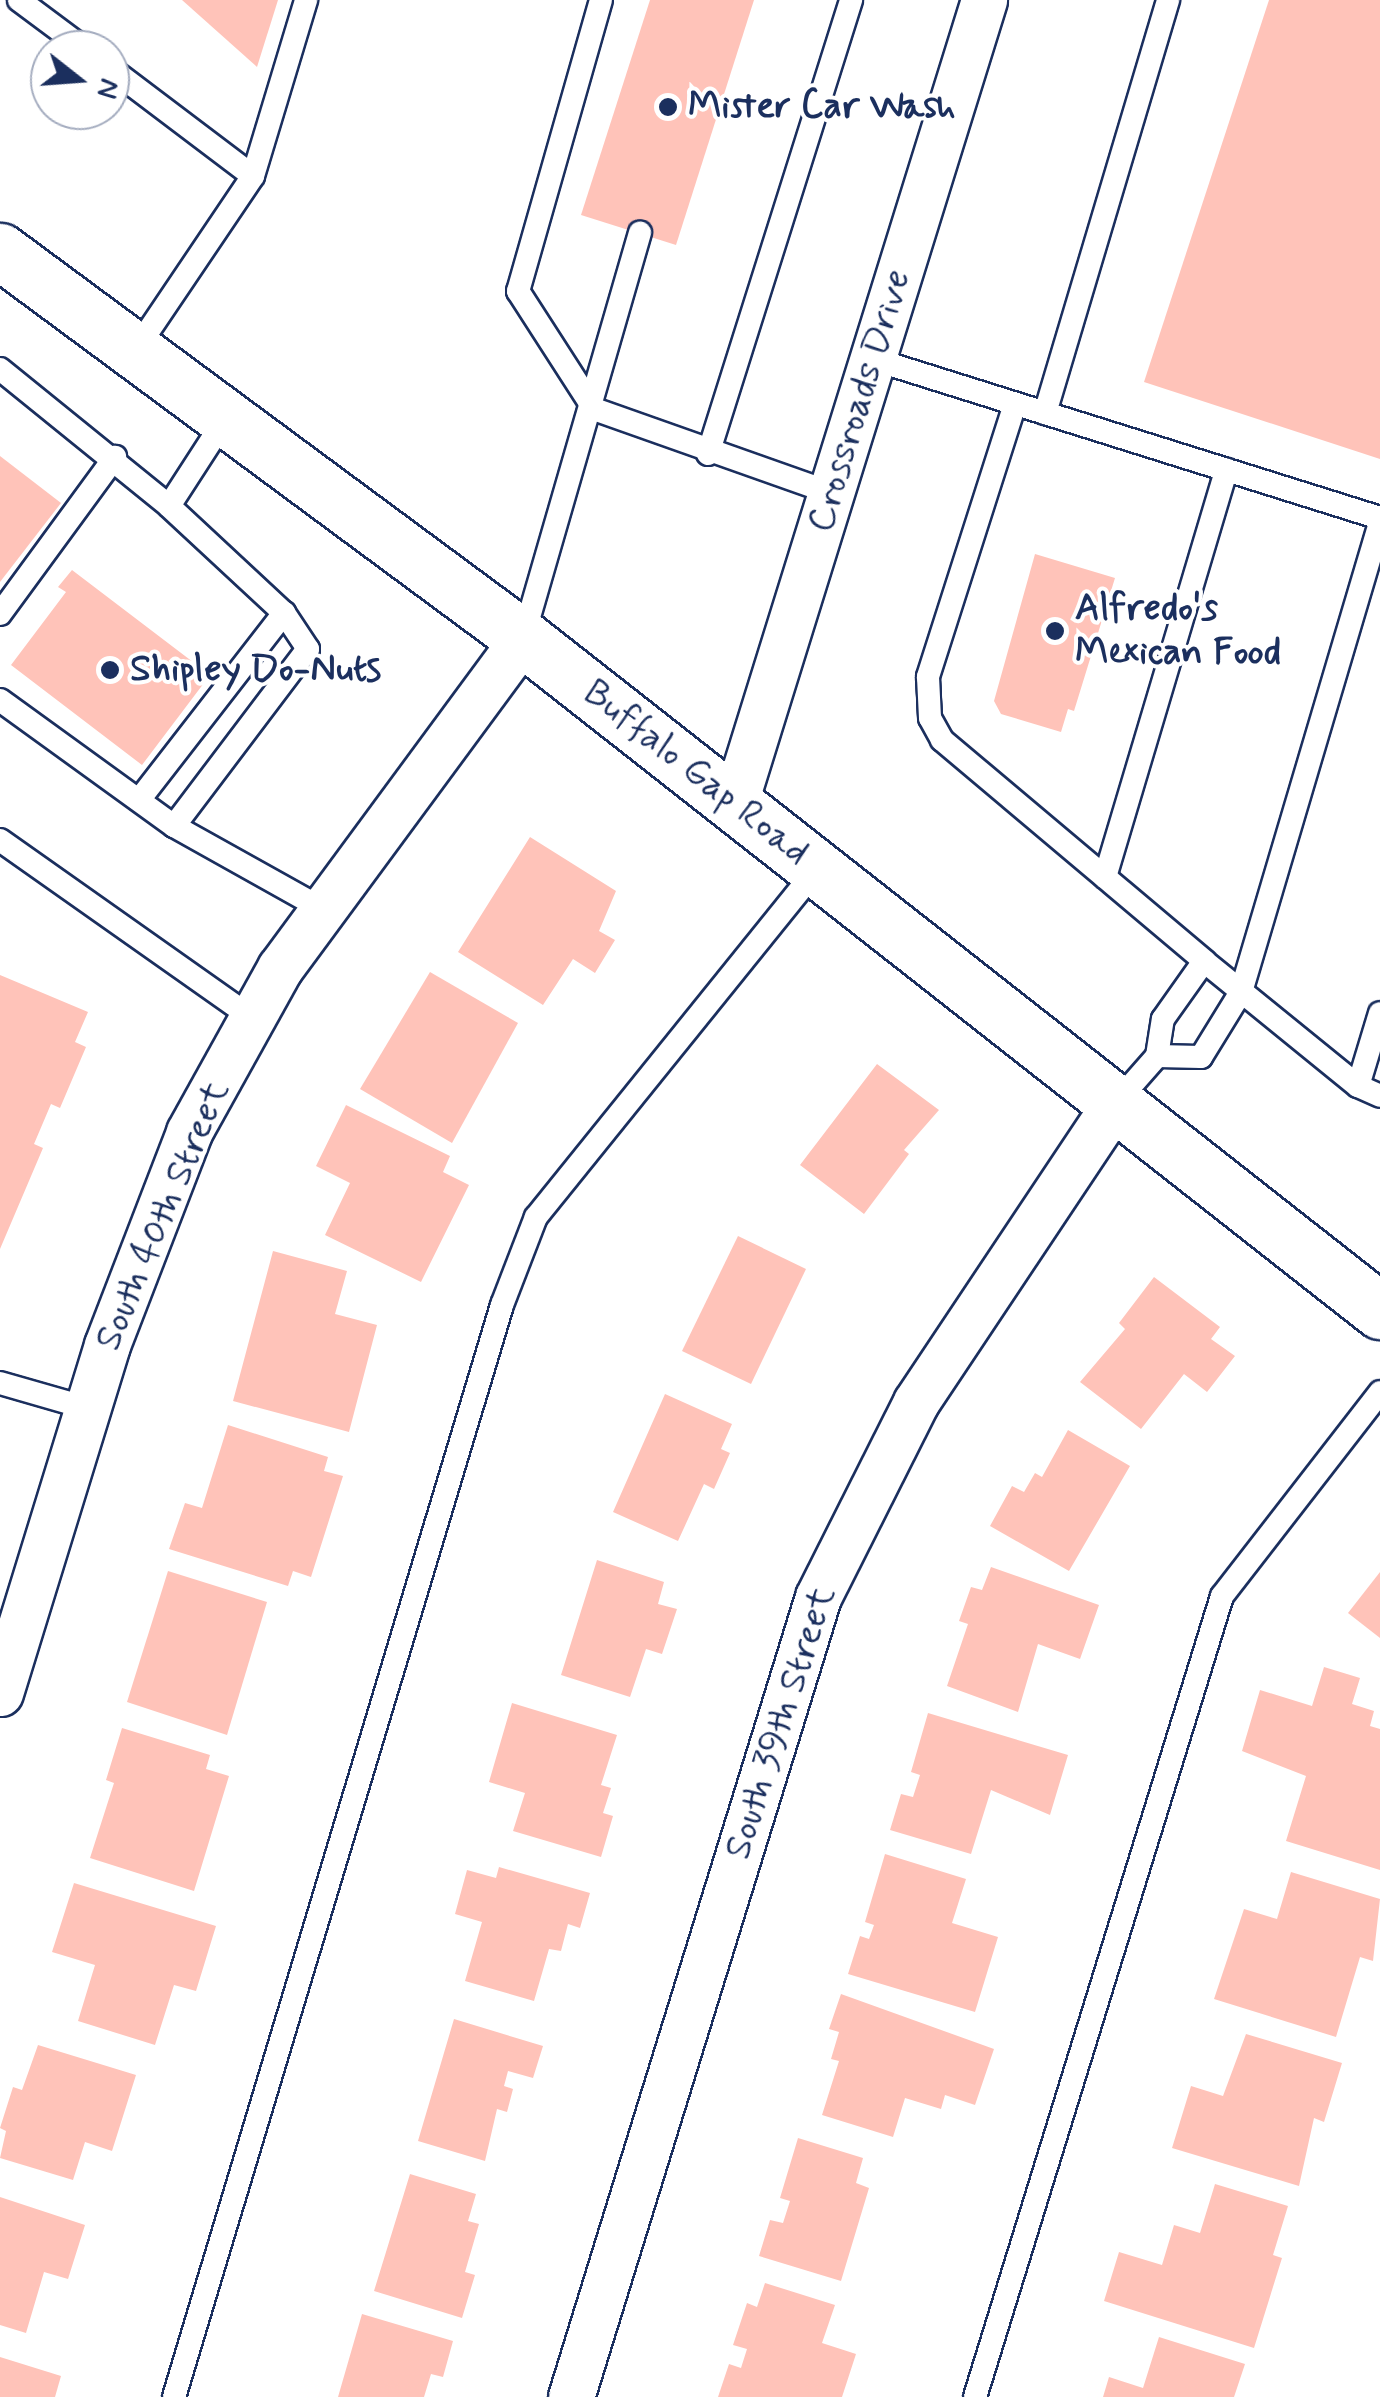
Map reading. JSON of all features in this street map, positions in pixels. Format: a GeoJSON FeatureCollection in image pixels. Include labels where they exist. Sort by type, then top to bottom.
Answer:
{"type":"FeatureCollection","features":[{"type":"Feature","properties":{"kind":"main road","name":"Buffalo Gap Road"},"geometry":{"type":"LineString","coordinates":[[0,252],[523,638],[1380,1311]]}},
{"type":"Feature","properties":{"kind":"street","name":"Crossroads Drive"},"geometry":{"type":"LineString","coordinates":[[735,802],[984,0]]}},
{"type":"Feature","properties":{"kind":"street","name":"South 40th Street"},"geometry":{"type":"LineString","coordinates":[[0,1693],[88,1408],[189,1132],[252,1018],[324,910],[523,638]]}},
{"type":"Feature","properties":{"kind":"street","name":"South 39th Street"},"geometry":{"type":"LineString","coordinates":[[571,2397],[818,1598],[916,1402],[1114,1105]]}},
{"type":"Feature","properties":{"kind":"lane"},"geometry":{"type":"LineString","coordinates":[[20,0],[60,30]]}},
{"type":"Feature","properties":{"kind":"lane"},"geometry":{"type":"LineString","coordinates":[[135,351],[253,176],[306,0]]}},
{"type":"Feature","properties":{"kind":"lane"},"geometry":{"type":"LineString","coordinates":[[601,0],[518,291],[594,409],[708,454],[831,493]]}},
{"type":"Feature","properties":{"kind":"lane"},"geometry":{"type":"LineString","coordinates":[[708,454],[851,0]]}},
{"type":"Feature","properties":{"kind":"lane"},"geometry":{"type":"LineString","coordinates":[[1045,413],[1168,0]]}},
{"type":"Feature","properties":{"kind":"lane"},"geometry":{"type":"LineString","coordinates":[[130,83],[253,176]]}},
{"type":"Feature","properties":{"kind":"lane"},"geometry":{"type":"LineString","coordinates":[[523,638],[594,409],[640,234]]}},
{"type":"Feature","properties":{"kind":"lane"},"geometry":{"type":"LineString","coordinates":[[873,359],[1380,521],[1242,992],[1201,1056],[1157,1056]]}},
{"type":"Feature","properties":{"kind":"lane"},"geometry":{"type":"LineString","coordinates":[[0,368],[115,457],[284,612],[308,649],[174,826]]}},
{"type":"Feature","properties":{"kind":"lane"},"geometry":{"type":"LineString","coordinates":[[1015,404],[928,677],[930,718],[942,740],[1204,961],[1369,1091],[1380,1013]]}},
{"type":"Feature","properties":{"kind":"lane"},"geometry":{"type":"LineString","coordinates":[[168,506],[226,418]]}},
{"type":"Feature","properties":{"kind":"lane"},"geometry":{"type":"LineString","coordinates":[[0,614],[115,457]]}},
{"type":"Feature","properties":{"kind":"lane"},"geometry":{"type":"LineString","coordinates":[[1104,877],[1226,470]]}},
{"type":"Feature","properties":{"kind":"lane"},"geometry":{"type":"LineString","coordinates":[[139,800],[284,612]]}},
{"type":"Feature","properties":{"kind":"lane"},"geometry":{"type":"LineString","coordinates":[[0,700],[174,826],[324,910]]}},
{"type":"Feature","properties":{"kind":"lane"},"geometry":{"type":"LineString","coordinates":[[0,840],[252,1018]]}},
{"type":"Feature","properties":{"kind":"lane"},"geometry":{"type":"LineString","coordinates":[[174,2397],[502,1305],[536,1217],[818,868]]}},
{"type":"Feature","properties":{"kind":"lane"},"geometry":{"type":"LineString","coordinates":[[1114,1105],[1157,1056],[1163,1018],[1204,961]]}},
{"type":"Feature","properties":{"kind":"lane"},"geometry":{"type":"LineString","coordinates":[[0,1384],[88,1408]]}},
{"type":"Feature","properties":{"kind":"lane"},"geometry":{"type":"LineString","coordinates":[[975,2397],[1222,1596],[1380,1392]]}},
{"type":"Feature","properties":{"kind":"building"},"geometry":{"type":"Polygon","coordinates":[[[182,0],[278,0],[257,67],[182,0]]]}},
{"type":"Feature","properties":{"kind":"building","name":"Mister Car Wash"},"geometry":{"type":"Polygon","coordinates":[[[650,0],[754,0],[676,245],[581,215],[650,0]]]}},
{"type":"Feature","properties":{"kind":"building"},"geometry":{"type":"Polygon","coordinates":[[[1269,0],[1380,0],[1380,459],[1144,382],[1269,0]]]}},
{"type":"Feature","properties":{"kind":"building"},"geometry":{"type":"Polygon","coordinates":[[[0,456],[61,503],[0,582],[0,456]]]}},
{"type":"Feature","properties":{"kind":"building","name":"Alfredo's Mexican Food"},"geometry":{"type":"Polygon","coordinates":[[[1035,554],[1115,578],[1074,711],[1068,709],[1061,732],[1001,714],[994,701],[1035,554]]]}},
{"type":"Feature","properties":{"kind":"building","name":"Shipley Do-Nuts"},"geometry":{"type":"Polygon","coordinates":[[[72,570],[210,675],[142,765],[11,665],[66,592],[58,587],[72,570]]]}},
{"type":"Feature","properties":{"kind":"building"},"geometry":{"type":"Polygon","coordinates":[[[530,837],[616,891],[599,931],[615,940],[595,973],[573,959],[543,1005],[458,952],[530,837]]]}},
{"type":"Feature","properties":{"kind":"building"},"geometry":{"type":"Polygon","coordinates":[[[430,972],[518,1023],[452,1143],[360,1089],[430,972]]]}},
{"type":"Feature","properties":{"kind":"building"},"geometry":{"type":"Polygon","coordinates":[[[0,975],[88,1012],[75,1042],[86,1047],[60,1108],[51,1104],[34,1144],[43,1148],[0,1249],[0,975]]]}},
{"type":"Feature","properties":{"kind":"building"},"geometry":{"type":"Polygon","coordinates":[[[877,1064],[939,1110],[904,1150],[909,1154],[864,1214],[800,1165],[877,1064]]]}},
{"type":"Feature","properties":{"kind":"building"},"geometry":{"type":"Polygon","coordinates":[[[346,1105],[450,1156],[443,1172],[469,1185],[421,1282],[325,1235],[350,1183],[316,1166],[346,1105]]]}},
{"type":"Feature","properties":{"kind":"building"},"geometry":{"type":"Polygon","coordinates":[[[738,1236],[806,1269],[751,1384],[682,1351],[738,1236]]]}},
{"type":"Feature","properties":{"kind":"building"},"geometry":{"type":"Polygon","coordinates":[[[273,1251],[347,1271],[335,1314],[377,1325],[349,1432],[233,1401],[273,1251]]]}},
{"type":"Feature","properties":{"kind":"building"},"geometry":{"type":"Polygon","coordinates":[[[1154,1277],[1220,1327],[1211,1339],[1235,1356],[1207,1392],[1184,1374],[1141,1429],[1080,1382],[1125,1329],[1119,1323],[1154,1277]]]}},
{"type":"Feature","properties":{"kind":"building"},"geometry":{"type":"Polygon","coordinates":[[[665,1394],[732,1424],[721,1449],[730,1453],[714,1489],[704,1484],[678,1541],[613,1512],[665,1394]]]}},
{"type":"Feature","properties":{"kind":"building"},"geometry":{"type":"Polygon","coordinates":[[[228,1425],[328,1457],[324,1471],[343,1476],[311,1577],[293,1571],[288,1586],[169,1549],[185,1503],[202,1508],[228,1425]]]}},
{"type":"Feature","properties":{"kind":"building"},"geometry":{"type":"Polygon","coordinates":[[[1068,1430],[1130,1466],[1069,1571],[990,1526],[1012,1486],[1024,1492],[1035,1473],[1042,1477],[1068,1430]]]}},
{"type":"Feature","properties":{"kind":"building"},"geometry":{"type":"Polygon","coordinates":[[[597,1560],[664,1582],[658,1604],[677,1609],[662,1654],[646,1649],[630,1697],[561,1675],[597,1560]]]}},
{"type":"Feature","properties":{"kind":"building"},"geometry":{"type":"Polygon","coordinates":[[[991,1567],[1099,1605],[1080,1659],[1038,1644],[1018,1712],[947,1686],[968,1624],[959,1621],[971,1587],[982,1590],[991,1567]]]}},
{"type":"Feature","properties":{"kind":"building"},"geometry":{"type":"Polygon","coordinates":[[[168,1571],[267,1602],[227,1735],[127,1702],[168,1571]]]}},
{"type":"Feature","properties":{"kind":"building"},"geometry":{"type":"Polygon","coordinates":[[[1380,1572],[1380,1638],[1348,1613],[1380,1572]]]}},
{"type":"Feature","properties":{"kind":"building"},"geometry":{"type":"Polygon","coordinates":[[[1324,1667],[1360,1678],[1352,1704],[1374,1711],[1370,1726],[1380,1729],[1380,1870],[1286,1841],[1306,1776],[1242,1751],[1260,1690],[1312,1706],[1324,1667]]]}},
{"type":"Feature","properties":{"kind":"building"},"geometry":{"type":"Polygon","coordinates":[[[512,1703],[617,1735],[601,1785],[611,1788],[603,1813],[613,1816],[601,1857],[513,1831],[525,1793],[489,1782],[512,1703]]]}},
{"type":"Feature","properties":{"kind":"building"},"geometry":{"type":"Polygon","coordinates":[[[928,1713],[1068,1755],[1050,1815],[991,1790],[971,1854],[890,1830],[901,1794],[913,1797],[920,1775],[911,1772],[928,1713]]]}},
{"type":"Feature","properties":{"kind":"building"},"geometry":{"type":"Polygon","coordinates":[[[122,1728],[210,1755],[206,1769],[229,1776],[194,1891],[90,1858],[114,1783],[106,1780],[122,1728]]]}},
{"type":"Feature","properties":{"kind":"building"},"geometry":{"type":"Polygon","coordinates":[[[885,1854],[966,1879],[952,1923],[998,1937],[975,2012],[848,1974],[860,1936],[869,1939],[874,1925],[865,1922],[885,1854]]]}},
{"type":"Feature","properties":{"kind":"building"},"geometry":{"type":"Polygon","coordinates":[[[499,1867],[590,1893],[580,1928],[568,1924],[561,1951],[549,1949],[534,2001],[465,1981],[482,1922],[455,1914],[467,1870],[496,1878],[499,1867]]]}},
{"type":"Feature","properties":{"kind":"building"},"geometry":{"type":"Polygon","coordinates":[[[1291,1872],[1380,1899],[1373,1961],[1360,1957],[1336,2037],[1214,1999],[1244,1909],[1277,1919],[1291,1872]]]}},
{"type":"Feature","properties":{"kind":"building"},"geometry":{"type":"Polygon","coordinates":[[[74,1883],[216,1926],[196,1991],[174,1985],[155,2045],[78,2021],[95,1965],[52,1952],[74,1883]]]}},
{"type":"Feature","properties":{"kind":"building"},"geometry":{"type":"Polygon","coordinates":[[[841,1994],[994,2049],[975,2105],[945,2095],[941,2109],[905,2098],[893,2137],[822,2115],[839,2061],[831,2059],[839,2032],[829,2029],[841,1994]]]}},
{"type":"Feature","properties":{"kind":"building"},"geometry":{"type":"Polygon","coordinates":[[[454,2019],[543,2046],[533,2078],[508,2071],[504,2086],[513,2089],[507,2112],[497,2109],[485,2161],[418,2141],[454,2019]]]}},
{"type":"Feature","properties":{"kind":"building"},"geometry":{"type":"Polygon","coordinates":[[[1246,2034],[1342,2063],[1324,2122],[1314,2118],[1299,2186],[1172,2148],[1191,2086],[1223,2096],[1246,2034]]]}},
{"type":"Feature","properties":{"kind":"building"},"geometry":{"type":"Polygon","coordinates":[[[38,2045],[136,2075],[112,2151],[85,2142],[73,2180],[0,2158],[6,2131],[0,2128],[13,2087],[22,2090],[38,2045]]]}},
{"type":"Feature","properties":{"kind":"building"},"geometry":{"type":"Polygon","coordinates":[[[798,2138],[863,2158],[856,2183],[869,2188],[841,2281],[759,2256],[770,2220],[783,2223],[790,2201],[780,2198],[798,2138]]]}},
{"type":"Feature","properties":{"kind":"building"},"geometry":{"type":"Polygon","coordinates":[[[410,2174],[476,2194],[468,2221],[479,2224],[465,2272],[475,2275],[462,2318],[374,2291],[410,2174]]]}},
{"type":"Feature","properties":{"kind":"building"},"geometry":{"type":"Polygon","coordinates":[[[1215,2184],[1288,2206],[1273,2255],[1282,2258],[1254,2348],[1104,2301],[1119,2252],[1162,2265],[1174,2225],[1200,2233],[1215,2184]]]}},
{"type":"Feature","properties":{"kind":"building"},"geometry":{"type":"Polygon","coordinates":[[[0,2197],[85,2225],[68,2279],[44,2272],[26,2333],[0,2325],[0,2197]]]}},
{"type":"Feature","properties":{"kind":"building"},"geometry":{"type":"Polygon","coordinates":[[[765,2283],[835,2305],[822,2343],[856,2354],[842,2397],[718,2397],[729,2364],[741,2368],[747,2349],[733,2345],[747,2303],[757,2307],[765,2283]]]}},
{"type":"Feature","properties":{"kind":"building"},"geometry":{"type":"Polygon","coordinates":[[[362,2314],[453,2341],[443,2377],[431,2374],[424,2397],[338,2397],[362,2314]]]}},
{"type":"Feature","properties":{"kind":"building"},"geometry":{"type":"Polygon","coordinates":[[[1159,2337],[1245,2364],[1234,2397],[1103,2397],[1109,2377],[1143,2388],[1159,2337]]]}},
{"type":"Feature","properties":{"kind":"building"},"geometry":{"type":"Polygon","coordinates":[[[0,2357],[61,2376],[55,2397],[0,2397],[0,2357]]]}},
{"type":"Feature","properties":{"kind":"place","name":"Mister Car Wash"},"geometry":{"type":"Point","coordinates":[668,107]}},
{"type":"Feature","properties":{"kind":"place","name":"Alfredo's Mexican Food"},"geometry":{"type":"Point","coordinates":[1055,631]}},
{"type":"Feature","properties":{"kind":"place","name":"Shipley Do-Nuts"},"geometry":{"type":"Point","coordinates":[110,670]}}]}
